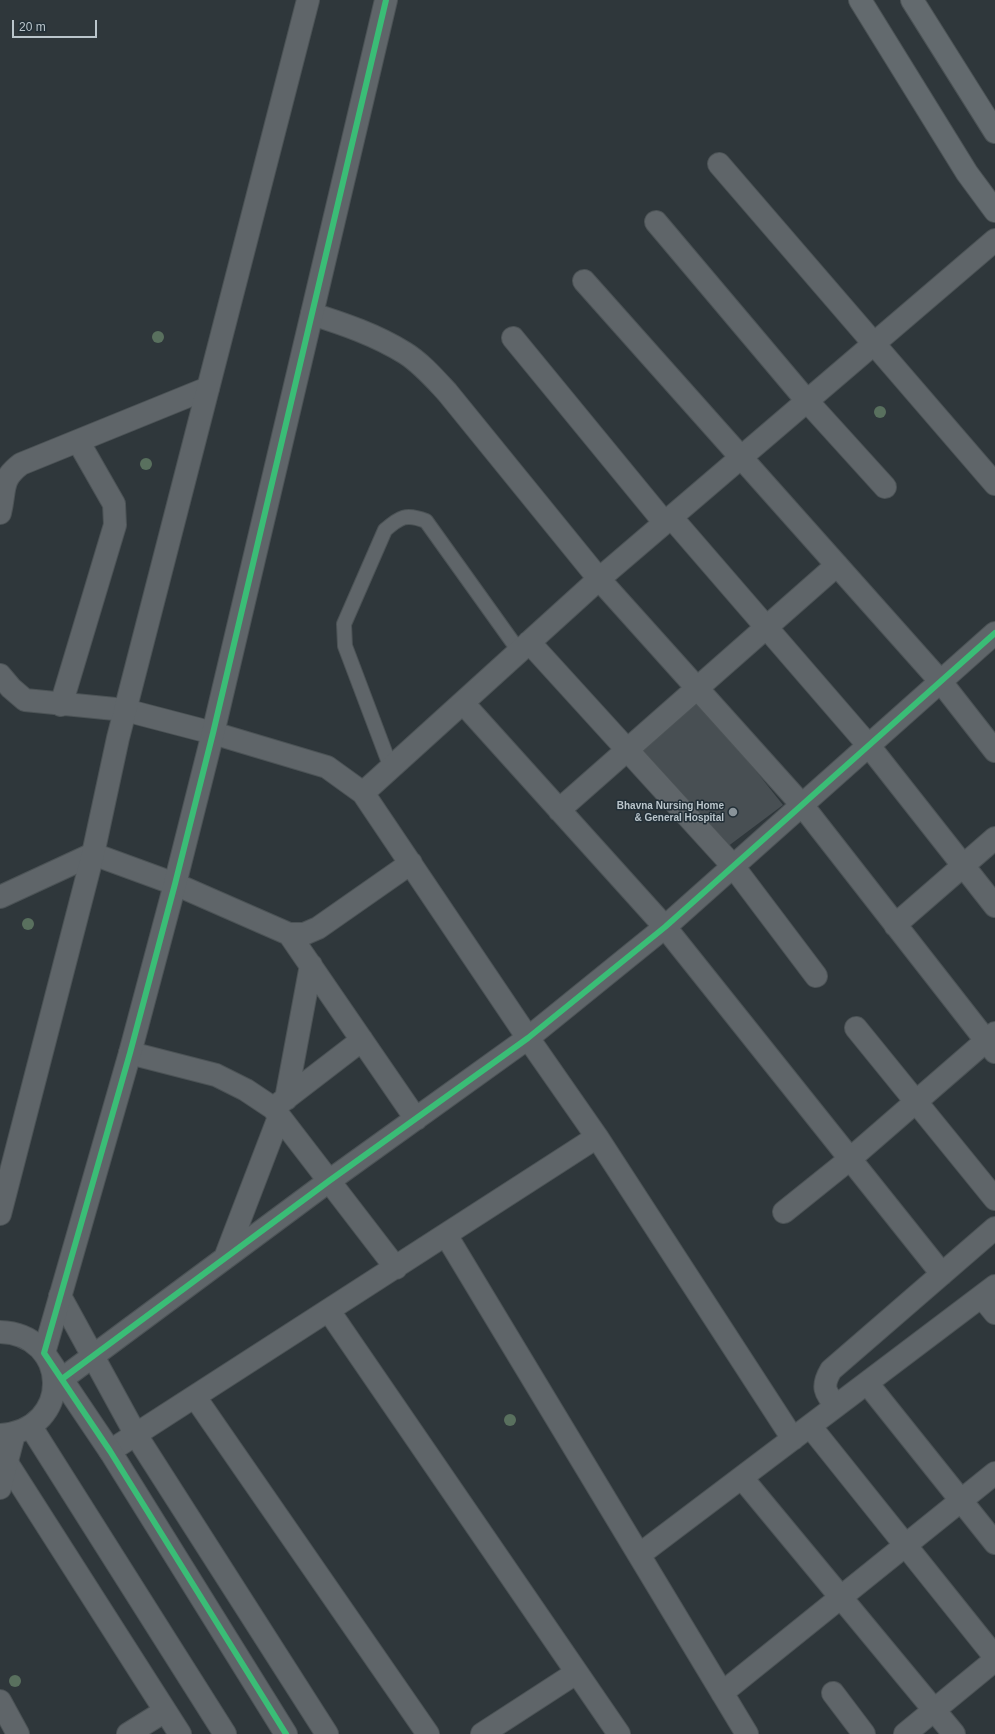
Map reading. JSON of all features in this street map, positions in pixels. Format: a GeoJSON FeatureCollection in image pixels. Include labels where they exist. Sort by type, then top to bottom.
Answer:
{"type":"FeatureCollection","features":[{"type":"Feature","properties":{"kind":"main road"},"geometry":{"type":"LineString","coordinates":[[860,0],[967,173],[995,211]]}},
{"type":"Feature","properties":{"kind":"main road"},"geometry":{"type":"LineString","coordinates":[[912,0],[995,132]]}},
{"type":"Feature","properties":{"kind":"street"},"geometry":{"type":"LineString","coordinates":[[0,1214],[93,854],[126,710],[308,0]]}},
{"type":"Feature","properties":{"kind":"street"},"geometry":{"type":"LineString","coordinates":[[0,1488],[15,1432],[44,1415],[52,1399],[54,1383],[52,1367],[44,1352],[130,1053],[213,733],[386,0]]}},
{"type":"Feature","properties":{"kind":"street"},"geometry":{"type":"LineString","coordinates":[[719,164],[995,484]]}},
{"type":"Feature","properties":{"kind":"street"},"geometry":{"type":"LineString","coordinates":[[656,222],[807,401],[885,487]]}},
{"type":"Feature","properties":{"kind":"street"},"geometry":{"type":"LineString","coordinates":[[363,794],[598,579],[740,456],[807,401],[995,240]]}},
{"type":"Feature","properties":{"kind":"street"},"geometry":{"type":"LineString","coordinates":[[584,281],[941,682],[995,751]]}},
{"type":"Feature","properties":{"kind":"street"},"geometry":{"type":"LineString","coordinates":[[312,314],[376,337],[405,353],[430,374],[447,392],[598,579],[802,805],[895,925],[992,1042],[916,1102],[850,1159],[784,1212]]}},
{"type":"Feature","properties":{"kind":"street"},"geometry":{"type":"LineString","coordinates":[[514,338],[667,520],[766,627],[869,746],[995,906]]}},
{"type":"Feature","properties":{"kind":"street"},"geometry":{"type":"LineString","coordinates":[[0,513],[3,482],[8,472],[21,464],[208,388]]}},
{"type":"Feature","properties":{"kind":"street"},"geometry":{"type":"LineString","coordinates":[[61,705],[115,525],[116,515],[111,498],[78,441]]}},
{"type":"Feature","properties":{"kind":"street"},"geometry":{"type":"LineString","coordinates":[[559,810],[837,565]]}},
{"type":"Feature","properties":{"kind":"street"},"geometry":{"type":"LineString","coordinates":[[62,1379],[225,1258],[528,1038],[665,927],[995,633]]}},
{"type":"Feature","properties":{"kind":"street"},"geometry":{"type":"LineString","coordinates":[[524,646],[628,749],[733,866],[816,976]]}},
{"type":"Feature","properties":{"kind":"street"},"geometry":{"type":"LineString","coordinates":[[1,679],[25,700],[61,705],[126,710],[213,733],[327,767],[363,794],[528,1038],[802,1432],[906,1546],[995,1659],[905,1734]]}},
{"type":"Feature","properties":{"kind":"street"},"geometry":{"type":"LineString","coordinates":[[463,703],[665,927],[942,1274]]}},
{"type":"Feature","properties":{"kind":"street"},"geometry":{"type":"LineString","coordinates":[[895,925],[995,838]]}},
{"type":"Feature","properties":{"kind":"street"},"geometry":{"type":"LineString","coordinates":[[0,897],[93,854],[174,884],[289,934],[304,934],[318,928],[410,862]]}},
{"type":"Feature","properties":{"kind":"street"},"geometry":{"type":"LineString","coordinates":[[289,934],[416,1119]]}},
{"type":"Feature","properties":{"kind":"street"},"geometry":{"type":"LineString","coordinates":[[225,1258],[279,1108],[311,965]]}},
{"type":"Feature","properties":{"kind":"street"},"geometry":{"type":"LineString","coordinates":[[856,1028],[995,1199]]}},
{"type":"Feature","properties":{"kind":"street"},"geometry":{"type":"LineString","coordinates":[[279,1108],[362,1040]]}},
{"type":"Feature","properties":{"kind":"street"},"geometry":{"type":"LineString","coordinates":[[130,1053],[216,1075],[279,1108],[329,1182],[396,1268]]}},
{"type":"Feature","properties":{"kind":"street"},"geometry":{"type":"LineString","coordinates":[[110,1451],[597,1137]]}},
{"type":"Feature","properties":{"kind":"street"},"geometry":{"type":"LineString","coordinates":[[836,1406],[824,1388],[825,1380],[830,1370],[995,1228]]}},
{"type":"Feature","properties":{"kind":"street"},"geometry":{"type":"LineString","coordinates":[[446,1235],[747,1734]]}},
{"type":"Feature","properties":{"kind":"street"},"geometry":{"type":"LineString","coordinates":[[60,1296],[136,1435],[327,1734]]}},
{"type":"Feature","properties":{"kind":"street"},"geometry":{"type":"LineString","coordinates":[[639,1555],[867,1383],[991,1298]]}},
{"type":"Feature","properties":{"kind":"street"},"geometry":{"type":"LineString","coordinates":[[329,1311],[618,1734]]}},
{"type":"Feature","properties":{"kind":"street"},"geometry":{"type":"LineString","coordinates":[[0,1332],[17,1334],[32,1341],[44,1352],[110,1451],[286,1734]]}},
{"type":"Feature","properties":{"kind":"street"},"geometry":{"type":"LineString","coordinates":[[867,1383],[995,1543]]}},
{"type":"Feature","properties":{"kind":"street"},"geometry":{"type":"LineString","coordinates":[[195,1397],[428,1734]]}},
{"type":"Feature","properties":{"kind":"street"},"geometry":{"type":"LineString","coordinates":[[15,1432],[225,1734]]}},
{"type":"Feature","properties":{"kind":"street"},"geometry":{"type":"LineString","coordinates":[[7,1463],[180,1734]]}},
{"type":"Feature","properties":{"kind":"street"},"geometry":{"type":"LineString","coordinates":[[722,1693],[995,1474]]}},
{"type":"Feature","properties":{"kind":"street"},"geometry":{"type":"LineString","coordinates":[[742,1478],[954,1734]]}},
{"type":"Feature","properties":{"kind":"street"},"geometry":{"type":"LineString","coordinates":[[482,1734],[576,1673]]}},
{"type":"Feature","properties":{"kind":"street"},"geometry":{"type":"LineString","coordinates":[[833,1693],[864,1734]]}},
{"type":"Feature","properties":{"kind":"street"},"geometry":{"type":"LineString","coordinates":[[0,1701],[18,1734]]}},
{"type":"Feature","properties":{"kind":"street"},"geometry":{"type":"LineString","coordinates":[[128,1734],[165,1711]]}},
{"type":"Feature","properties":{"kind":"lane"},"geometry":{"type":"LineString","coordinates":[[391,768],[345,646],[344,624],[385,530],[397,520],[413,516],[426,521],[524,646]]}},
{"type":"Feature","properties":{"kind":"building"},"geometry":{"type":"Polygon","coordinates":[[[697,697],[783,805],[723,850],[637,746],[697,697]]]}},
{"type":"Feature","properties":{"kind":"cycle path"},"geometry":{"type":"LineString","coordinates":[[286,1734],[110,1451],[44,1353],[130,1053],[175,884],[213,733],[386,0]]}},
{"type":"Feature","properties":{"kind":"cycle path"},"geometry":{"type":"LineString","coordinates":[[62,1379],[329,1181],[528,1038],[665,927],[995,633]]}},
{"type":"Feature","properties":{"kind":"place","name":"Bhavna Nursing Home & General Hospital"},"geometry":{"type":"Point","coordinates":[733,812]}}]}
